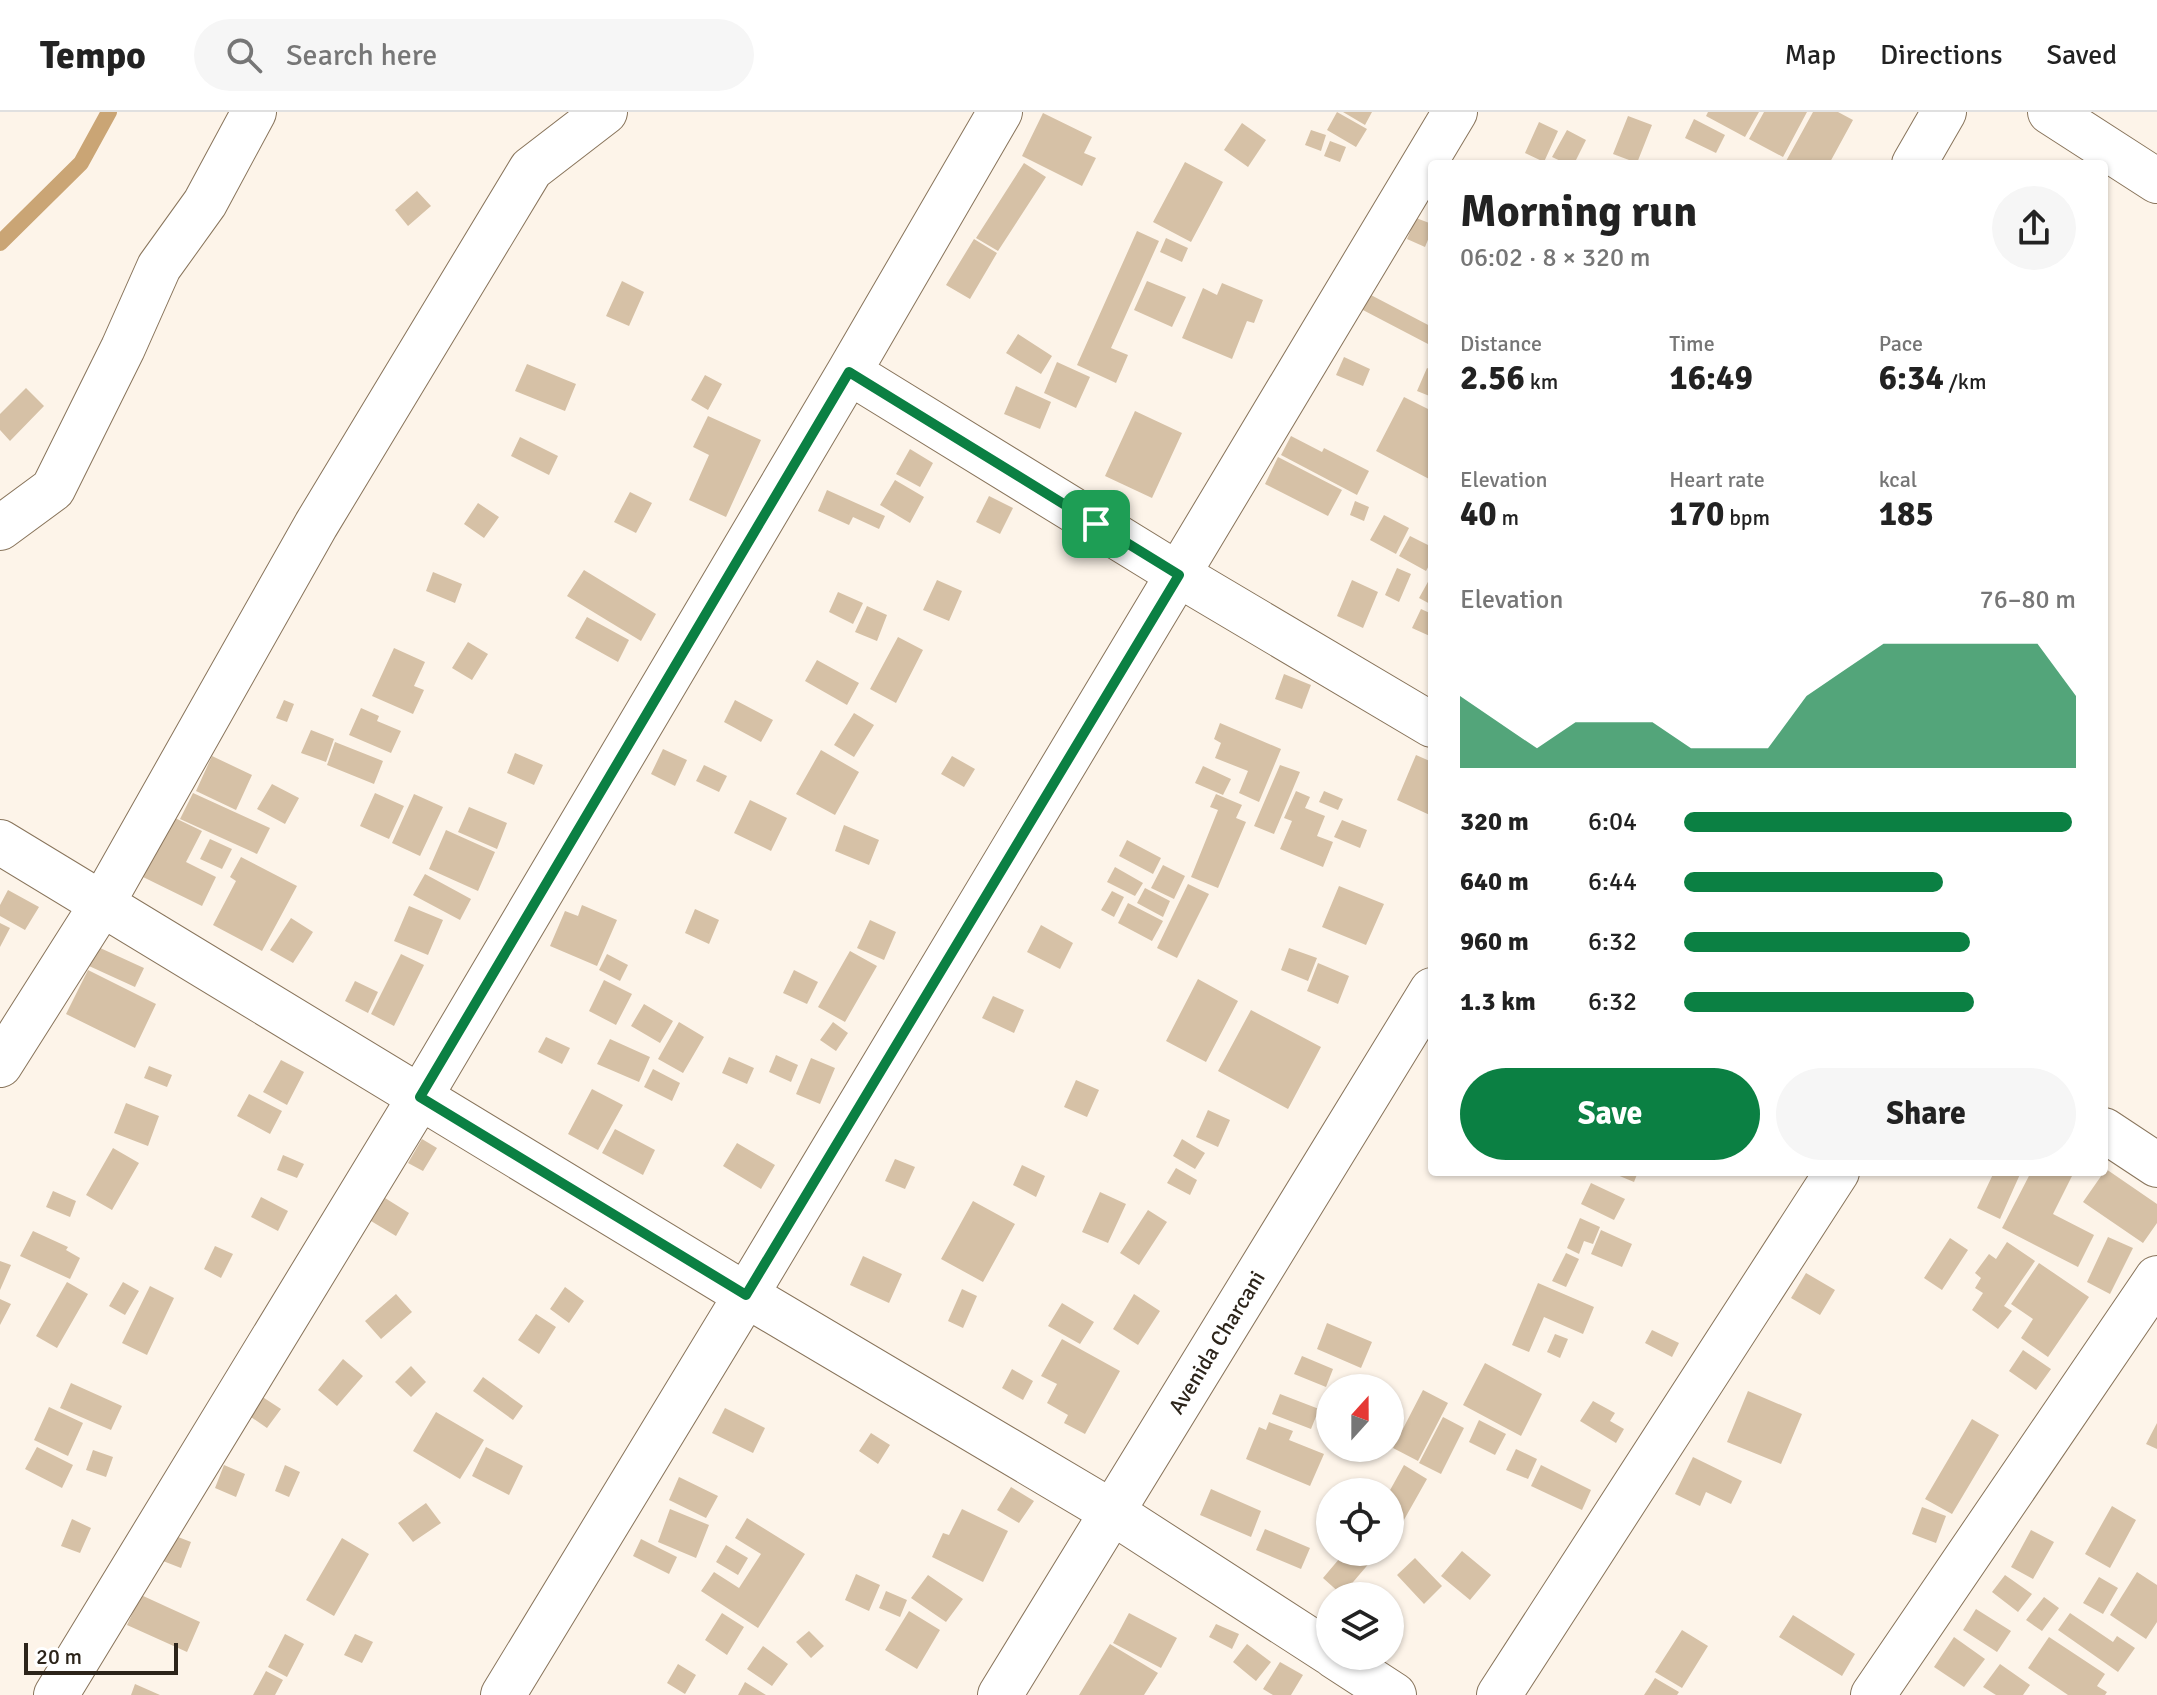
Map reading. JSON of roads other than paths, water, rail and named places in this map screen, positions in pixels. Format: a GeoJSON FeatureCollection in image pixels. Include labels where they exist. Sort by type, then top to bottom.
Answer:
{"type":"FeatureCollection","features":[{"type":"Feature","properties":{"kind":"street"},"geometry":{"type":"LineString","coordinates":[[0,528],[53,489],[123,348],[159,267],[205,203],[254,112]]}},
{"type":"Feature","properties":{"kind":"street"},"geometry":{"type":"LineString","coordinates":[[0,1065],[102,904],[316,525],[531,169],[605,112]]}},
{"type":"Feature","properties":{"kind":"street"},"geometry":{"type":"LineString","coordinates":[[56,1695],[420,1097],[1000,112]]}},
{"type":"Feature","properties":{"kind":"street"},"geometry":{"type":"LineString","coordinates":[[503,1695],[1455,112]]}},
{"type":"Feature","properties":{"kind":"street"},"geometry":{"type":"LineString","coordinates":[[1916,160],[1944,112]]}},
{"type":"Feature","properties":{"kind":"street"},"geometry":{"type":"LineString","coordinates":[[2050,112],[2157,181]]}},
{"type":"Feature","properties":{"kind":"street"},"geometry":{"type":"LineString","coordinates":[[849,372],[1179,575],[1428,723]]}},
{"type":"Feature","properties":{"kind":"street"},"geometry":{"type":"LineString","coordinates":[[0,842],[746,1295],[1112,1512],[1316,1645]]}},
{"type":"Feature","properties":{"kind":"street","name":"Avenida Charcani"},"geometry":{"type":"LineString","coordinates":[[1000,1695],[1428,997]]}},
{"type":"Feature","properties":{"kind":"street"},"geometry":{"type":"LineString","coordinates":[[2108,1133],[2157,1165]]}},
{"type":"Feature","properties":{"kind":"street"},"geometry":{"type":"LineString","coordinates":[[1499,1695],[1834,1176]]}},
{"type":"Feature","properties":{"kind":"street"},"geometry":{"type":"LineString","coordinates":[[1873,1695],[2157,1278]]}},
{"type":"Feature","properties":{"kind":"street"},"geometry":{"type":"LineString","coordinates":[[1355,1670],[1394,1695]]}},
{"type":"Feature","properties":{"kind":"waterway"},"geometry":{"type":"LineString","coordinates":[[0,243],[81,163],[109,112]]}}]}
